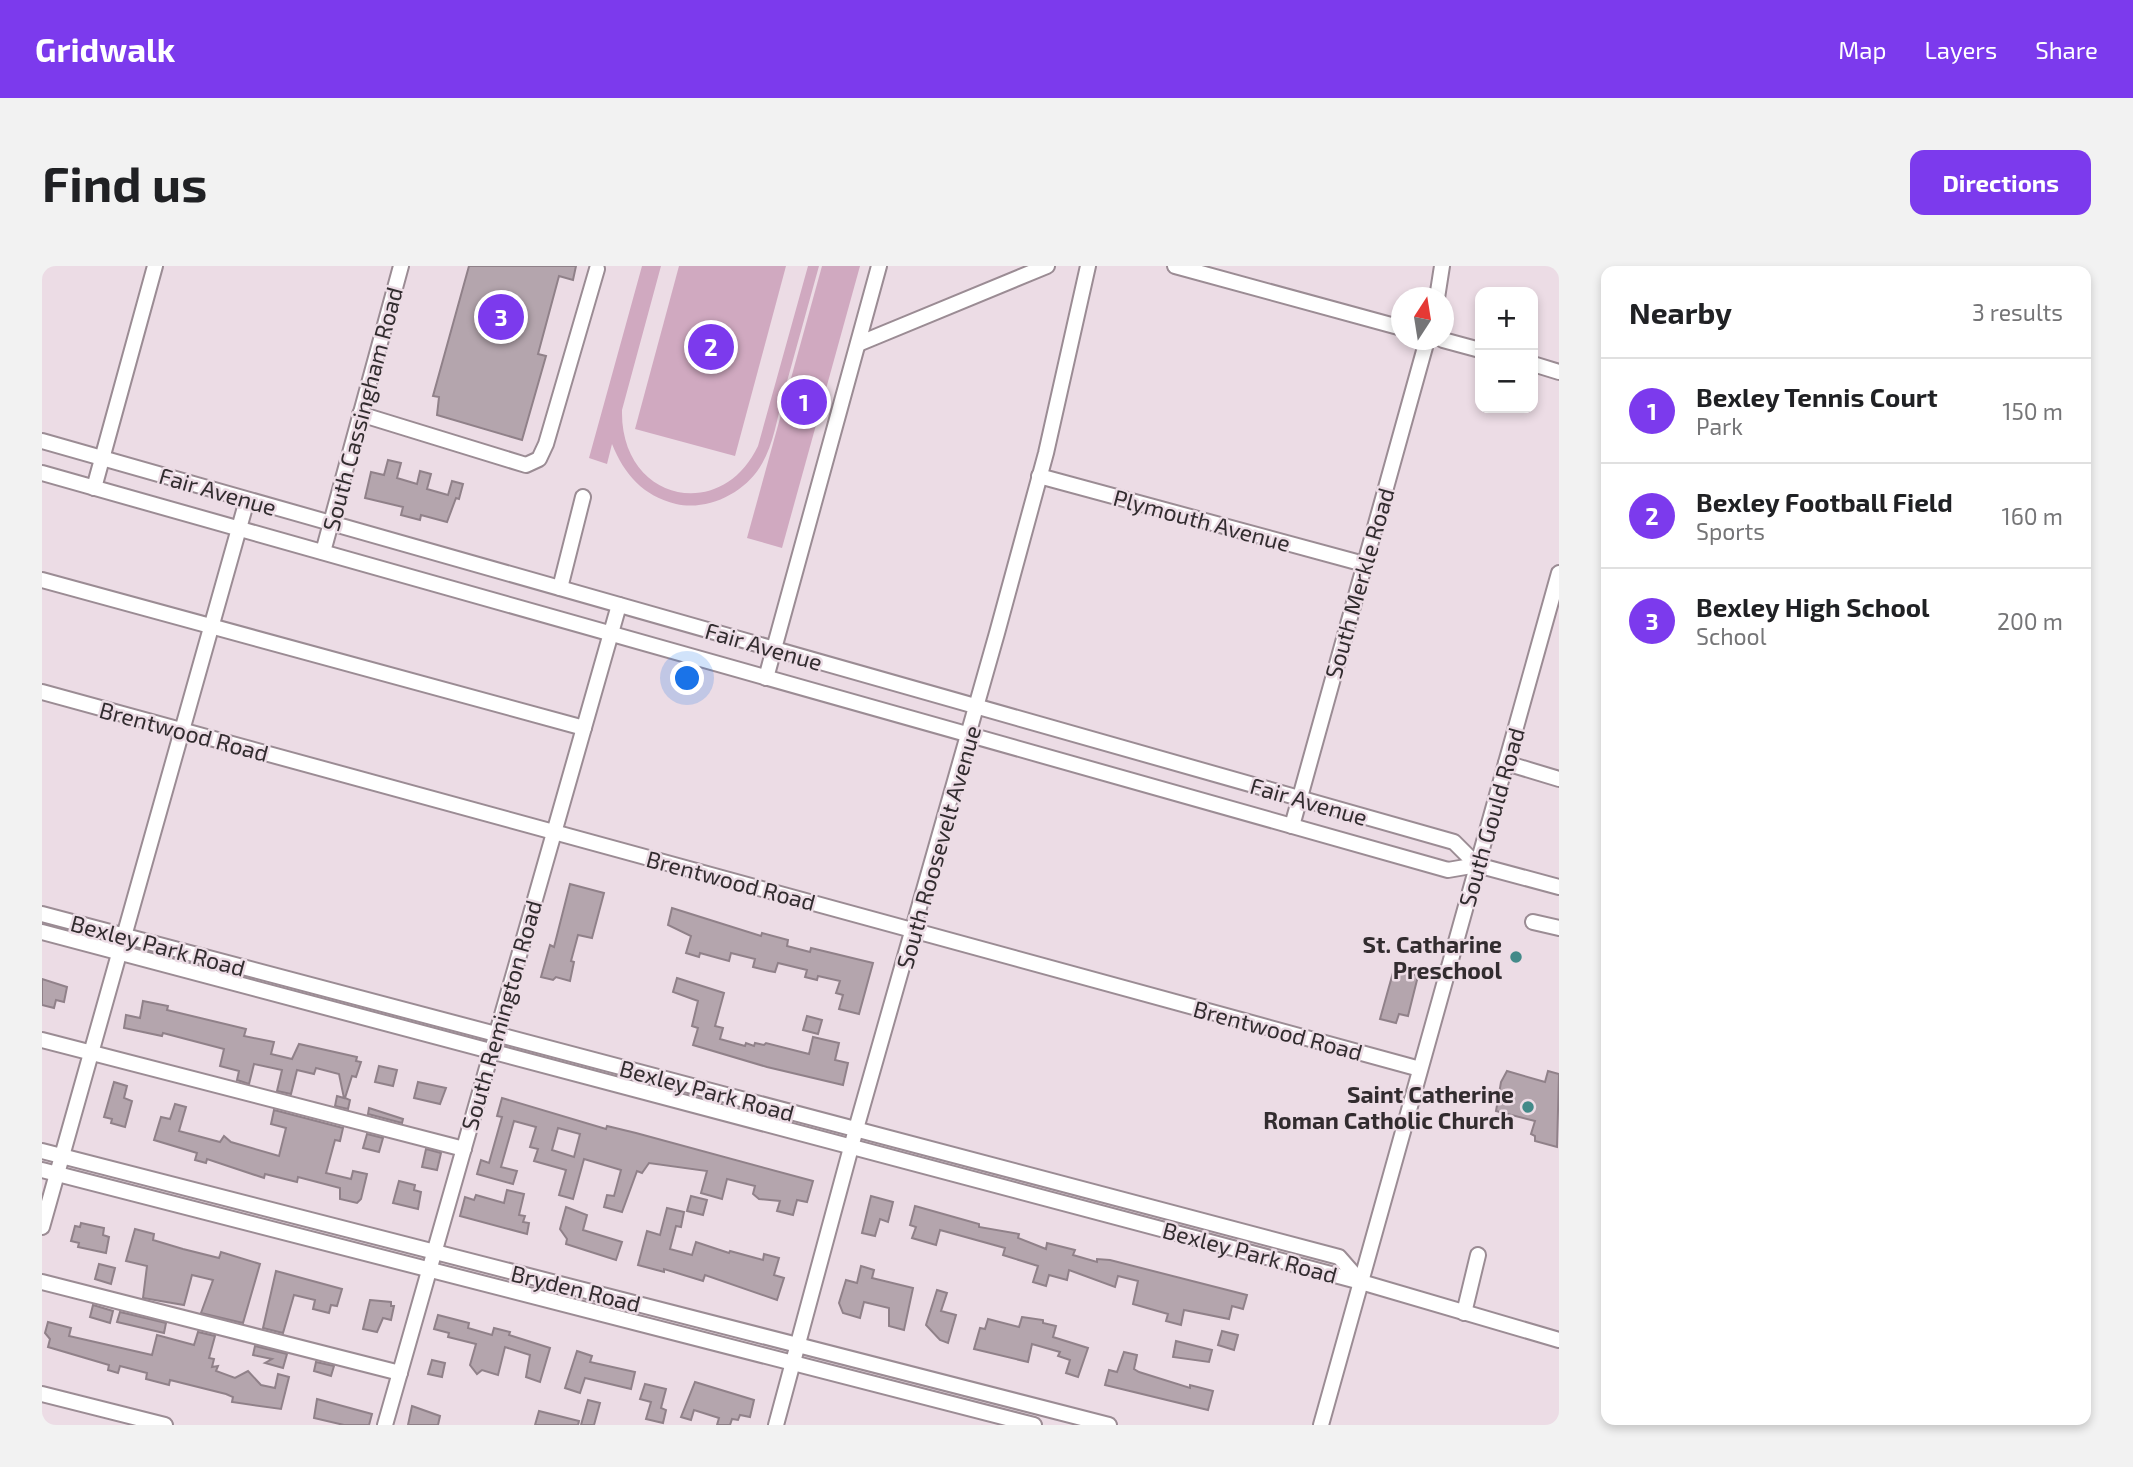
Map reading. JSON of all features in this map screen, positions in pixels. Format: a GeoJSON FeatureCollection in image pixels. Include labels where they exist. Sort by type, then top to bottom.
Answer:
{"type":"FeatureCollection","features":[{"type":"Feature","properties":{"kind":"street"},"geometry":{"type":"LineString","coordinates":[[94,488],[155,266]]}},
{"type":"Feature","properties":{"kind":"street","name":"South Cassingham Road"},"geometry":{"type":"LineString","coordinates":[[323,552],[401,266]]}},
{"type":"Feature","properties":{"kind":"street"},"geometry":{"type":"LineString","coordinates":[[766,678],[879,266]]}},
{"type":"Feature","properties":{"kind":"street"},"geometry":{"type":"LineString","coordinates":[[858,344],[1047,266]]}},
{"type":"Feature","properties":{"kind":"street","name":"South Roosevelt Avenue"},"geometry":{"type":"LineString","coordinates":[[776,1425],[856,1129],[970,735],[1039,476],[1088,266]]}},
{"type":"Feature","properties":{"kind":"street"},"geometry":{"type":"LineString","coordinates":[[1175,266],[1391,325]]}},
{"type":"Feature","properties":{"kind":"street"},"geometry":{"type":"LineString","coordinates":[[1439,287],[1442,266]]}},
{"type":"Feature","properties":{"kind":"street"},"geometry":{"type":"LineString","coordinates":[[360,414],[526,465],[539,459],[546,444],[597,269]]}},
{"type":"Feature","properties":{"kind":"street"},"geometry":{"type":"LineString","coordinates":[[1454,343],[1475,349]]}},
{"type":"Feature","properties":{"kind":"street","name":"South Merkle Road"},"geometry":{"type":"LineString","coordinates":[[1292,826],[1424,350]]}},
{"type":"Feature","properties":{"kind":"street"},"geometry":{"type":"LineString","coordinates":[[1538,366],[1559,372]]}},
{"type":"Feature","properties":{"kind":"street","name":"Fair Avenue"},"geometry":{"type":"LineString","coordinates":[[42,442],[1454,842],[1477,865]]}},
{"type":"Feature","properties":{"kind":"street","name":"Fair Avenue"},"geometry":{"type":"LineString","coordinates":[[42,473],[1448,870],[1477,865],[1559,887]]}},
{"type":"Feature","properties":{"kind":"street","name":"Plymouth Avenue"},"geometry":{"type":"LineString","coordinates":[[1039,476],[1364,564]]}},
{"type":"Feature","properties":{"kind":"street"},"geometry":{"type":"LineString","coordinates":[[560,588],[583,497]]}},
{"type":"Feature","properties":{"kind":"street"},"geometry":{"type":"LineString","coordinates":[[42,1227],[247,500]]}},
{"type":"Feature","properties":{"kind":"street","name":"South Gould Road"},"geometry":{"type":"LineString","coordinates":[[1321,1425],[1559,573]]}},
{"type":"Feature","properties":{"kind":"street"},"geometry":{"type":"LineString","coordinates":[[42,580],[584,728]]}},
{"type":"Feature","properties":{"kind":"street","name":"South Remington Road"},"geometry":{"type":"LineString","coordinates":[[385,1425],[619,605]]}},
{"type":"Feature","properties":{"kind":"street","name":"Brentwood Road"},"geometry":{"type":"LineString","coordinates":[[42,692],[1420,1069]]}},
{"type":"Feature","properties":{"kind":"street"},"geometry":{"type":"LineString","coordinates":[[1506,762],[1559,779]]}},
{"type":"Feature","properties":{"kind":"street","name":"Bexley Park Road"},"geometry":{"type":"LineString","coordinates":[[42,914],[1339,1257],[1361,1282]]}},
{"type":"Feature","properties":{"kind":"street"},"geometry":{"type":"LineString","coordinates":[[1533,922],[1559,928]]}},
{"type":"Feature","properties":{"kind":"street","name":"Bexley Park Road"},"geometry":{"type":"LineString","coordinates":[[42,932],[1361,1282],[1559,1340]]}},
{"type":"Feature","properties":{"kind":"street"},"geometry":{"type":"LineString","coordinates":[[251,988],[256,971]]}},
{"type":"Feature","properties":{"kind":"street"},"geometry":{"type":"LineString","coordinates":[[366,1018],[371,1001]]}},
{"type":"Feature","properties":{"kind":"street"},"geometry":{"type":"LineString","coordinates":[[42,1040],[464,1149]]}},
{"type":"Feature","properties":{"kind":"street"},"geometry":{"type":"LineString","coordinates":[[612,1083],[617,1066]]}},
{"type":"Feature","properties":{"kind":"street"},"geometry":{"type":"LineString","coordinates":[[721,1112],[726,1095]]}},
{"type":"Feature","properties":{"kind":"street","name":"Bryden Road"},"geometry":{"type":"LineString","coordinates":[[42,1151],[934,1380],[1050,1418],[1109,1425]]}},
{"type":"Feature","properties":{"kind":"street"},"geometry":{"type":"LineString","coordinates":[[991,1184],[995,1166]]}},
{"type":"Feature","properties":{"kind":"street","name":"Bryden Road"},"geometry":{"type":"LineString","coordinates":[[42,1170],[1034,1425]]}},
{"type":"Feature","properties":{"kind":"street"},"geometry":{"type":"LineString","coordinates":[[190,1208],[194,1190]]}},
{"type":"Feature","properties":{"kind":"street"},"geometry":{"type":"LineString","coordinates":[[1107,1215],[1112,1197]]}},
{"type":"Feature","properties":{"kind":"street"},"geometry":{"type":"LineString","coordinates":[[305,1238],[310,1220]]}},
{"type":"Feature","properties":{"kind":"street"},"geometry":{"type":"LineString","coordinates":[[1225,1246],[1230,1228]]}},
{"type":"Feature","properties":{"kind":"street"},"geometry":{"type":"LineString","coordinates":[[1464,1312],[1478,1255]]}},
{"type":"Feature","properties":{"kind":"street"},"geometry":{"type":"LineString","coordinates":[[42,1282],[400,1374]]}},
{"type":"Feature","properties":{"kind":"street"},"geometry":{"type":"LineString","coordinates":[[550,1301],[555,1283]]}},
{"type":"Feature","properties":{"kind":"street"},"geometry":{"type":"LineString","coordinates":[[660,1329],[665,1311]]}},
{"type":"Feature","properties":{"kind":"street"},"geometry":{"type":"LineString","coordinates":[[930,1398],[934,1380]]}},
{"type":"Feature","properties":{"kind":"street"},"geometry":{"type":"LineString","coordinates":[[42,1394],[164,1425]]}},
{"type":"Feature","properties":{"kind":"shaded area"},"geometry":{"type":"Polygon","coordinates":[[[642,266],[661,266],[622,410],[626,441],[637,465],[654,482],[675,491],[698,493],[721,486],[741,471],[758,446],[808,266],[819,266],[768,451],[753,477],[734,492],[712,502],[688,506],[654,495],[629,474],[612,444],[607,464],[589,458],[642,266]]]}},
{"type":"Feature","properties":{"kind":"shaded area"},"geometry":{"type":"Polygon","coordinates":[[[679,266],[786,266],[735,456],[635,429],[679,266]]]}},
{"type":"Feature","properties":{"kind":"shaded area"},"geometry":{"type":"Polygon","coordinates":[[[822,266],[860,266],[782,548],[747,538],[822,266]]]}},
{"type":"Feature","properties":{"kind":"building"},"geometry":{"type":"Polygon","coordinates":[[[469,266],[576,266],[573,280],[559,276],[538,354],[546,356],[522,440],[437,415],[439,397],[433,396],[469,266]]]}},
{"type":"Feature","properties":{"kind":"building"},"geometry":{"type":"Polygon","coordinates":[[[388,460],[401,463],[397,478],[417,484],[420,471],[431,474],[427,489],[448,495],[452,481],[463,484],[459,499],[456,498],[447,522],[421,515],[420,520],[401,515],[403,507],[365,498],[371,472],[384,475],[388,460]]]}},
{"type":"Feature","properties":{"kind":"building"},"geometry":{"type":"Polygon","coordinates":[[[570,884],[604,893],[592,938],[578,935],[571,961],[574,962],[570,981],[556,977],[553,980],[541,977],[550,945],[554,947],[570,884]]]}},
{"type":"Feature","properties":{"kind":"building"},"geometry":{"type":"Polygon","coordinates":[[[672,908],[761,936],[762,933],[788,940],[787,946],[810,952],[811,948],[873,963],[859,1014],[839,1009],[843,995],[836,993],[840,981],[818,976],[817,980],[805,977],[807,970],[778,963],[775,972],[753,967],[755,959],[731,953],[729,961],[700,953],[699,957],[686,953],[691,936],[668,925],[672,908]]]}},
{"type":"Feature","properties":{"kind":"building"},"geometry":{"type":"Polygon","coordinates":[[[1394,969],[1418,976],[1408,1016],[1399,1014],[1396,1023],[1380,1019],[1394,969]]]}},
{"type":"Feature","properties":{"kind":"building"},"geometry":{"type":"Polygon","coordinates":[[[677,978],[724,993],[715,1026],[723,1028],[720,1039],[745,1046],[746,1043],[754,1046],[755,1043],[766,1043],[809,1054],[813,1037],[839,1043],[835,1060],[848,1063],[843,1085],[767,1067],[693,1045],[698,1028],[692,1026],[698,1001],[673,992],[677,978]]]}},
{"type":"Feature","properties":{"kind":"building"},"geometry":{"type":"Polygon","coordinates":[[[42,979],[67,987],[64,1002],[56,1000],[54,1008],[42,1005],[42,979]]]}},
{"type":"Feature","properties":{"kind":"building"},"geometry":{"type":"Polygon","coordinates":[[[143,1001],[168,1006],[167,1010],[246,1029],[244,1036],[274,1042],[271,1054],[292,1059],[299,1044],[357,1057],[356,1061],[361,1062],[356,1077],[352,1076],[345,1098],[350,1100],[348,1109],[335,1106],[337,1096],[344,1098],[339,1074],[316,1068],[314,1074],[297,1070],[291,1094],[277,1091],[282,1070],[254,1064],[249,1084],[237,1080],[239,1071],[220,1066],[224,1049],[163,1033],[162,1036],[124,1028],[126,1015],[140,1018],[143,1001]]]}},
{"type":"Feature","properties":{"kind":"building"},"geometry":{"type":"Polygon","coordinates":[[[807,1016],[822,1020],[818,1034],[803,1030],[807,1016]]]}},
{"type":"Feature","properties":{"kind":"building"},"geometry":{"type":"Polygon","coordinates":[[[379,1066],[397,1070],[393,1086],[375,1082],[379,1066]]]}},
{"type":"Feature","properties":{"kind":"building","name":"Saint Catherine Roman Catholic Church"},"geometry":{"type":"Polygon","coordinates":[[[1507,1071],[1545,1082],[1548,1071],[1559,1074],[1557,1147],[1535,1141],[1535,1136],[1531,1134],[1535,1121],[1496,1111],[1501,1082],[1507,1071]]]}},
{"type":"Feature","properties":{"kind":"building"},"geometry":{"type":"Polygon","coordinates":[[[114,1082],[127,1086],[124,1098],[132,1101],[125,1127],[111,1123],[112,1119],[104,1117],[114,1082]]]}},
{"type":"Feature","properties":{"kind":"building"},"geometry":{"type":"Polygon","coordinates":[[[418,1082],[446,1088],[440,1104],[414,1098],[418,1082]]]}},
{"type":"Feature","properties":{"kind":"building"},"geometry":{"type":"Polygon","coordinates":[[[502,1098],[606,1129],[607,1126],[636,1133],[813,1181],[807,1202],[797,1200],[793,1215],[777,1211],[780,1201],[759,1199],[753,1194],[755,1186],[727,1179],[722,1199],[701,1193],[707,1171],[649,1163],[642,1173],[637,1171],[622,1212],[604,1207],[607,1195],[614,1196],[621,1170],[584,1159],[573,1199],[559,1195],[566,1170],[534,1161],[538,1149],[530,1147],[536,1127],[514,1121],[501,1167],[517,1171],[513,1184],[477,1174],[481,1160],[489,1163],[502,1117],[497,1116],[502,1098]],[[558,1128],[552,1150],[574,1157],[580,1134],[558,1128]]]}},
{"type":"Feature","properties":{"kind":"building"},"geometry":{"type":"Polygon","coordinates":[[[175,1104],[186,1107],[179,1131],[220,1142],[224,1136],[231,1142],[279,1156],[286,1128],[271,1124],[274,1110],[343,1128],[340,1141],[335,1140],[326,1173],[351,1179],[353,1171],[367,1174],[361,1199],[357,1203],[340,1199],[340,1188],[298,1177],[297,1182],[265,1174],[264,1178],[207,1159],[206,1163],[195,1160],[197,1153],[154,1140],[161,1117],[170,1119],[175,1104]]]}},
{"type":"Feature","properties":{"kind":"building"},"geometry":{"type":"Polygon","coordinates":[[[369,1108],[403,1119],[402,1123],[368,1114],[369,1108]]]}},
{"type":"Feature","properties":{"kind":"building"},"geometry":{"type":"Polygon","coordinates":[[[367,1134],[383,1138],[379,1152],[363,1148],[367,1134]]]}},
{"type":"Feature","properties":{"kind":"building"},"geometry":{"type":"Polygon","coordinates":[[[426,1149],[441,1153],[437,1170],[422,1167],[426,1149]]]}},
{"type":"Feature","properties":{"kind":"building"},"geometry":{"type":"Polygon","coordinates":[[[399,1181],[415,1185],[414,1190],[421,1192],[418,1209],[393,1203],[399,1181]]]}},
{"type":"Feature","properties":{"kind":"building"},"geometry":{"type":"Polygon","coordinates":[[[507,1190],[524,1194],[519,1215],[525,1216],[523,1222],[529,1223],[527,1234],[460,1216],[465,1197],[474,1200],[476,1195],[504,1203],[507,1190]]]}},
{"type":"Feature","properties":{"kind":"building"},"geometry":{"type":"Polygon","coordinates":[[[691,1196],[707,1200],[703,1215],[687,1211],[691,1196]]]}},
{"type":"Feature","properties":{"kind":"building"},"geometry":{"type":"Polygon","coordinates":[[[871,1196],[893,1202],[888,1222],[880,1219],[875,1236],[862,1233],[871,1196]]]}},
{"type":"Feature","properties":{"kind":"building"},"geometry":{"type":"Polygon","coordinates":[[[915,1206],[979,1224],[979,1227],[1019,1234],[1018,1238],[1046,1249],[1047,1243],[1075,1250],[1073,1255],[1097,1262],[1097,1259],[1110,1260],[1247,1295],[1243,1309],[1232,1306],[1229,1319],[1184,1310],[1181,1325],[1166,1321],[1168,1314],[1133,1304],[1138,1281],[1118,1276],[1115,1287],[1069,1270],[1067,1280],[1049,1275],[1046,1286],[1033,1282],[1038,1266],[1003,1255],[1005,1248],[940,1230],[936,1245],[912,1238],[916,1227],[910,1225],[915,1206]]]}},
{"type":"Feature","properties":{"kind":"building"},"geometry":{"type":"Polygon","coordinates":[[[566,1207],[587,1215],[583,1230],[622,1242],[616,1260],[566,1244],[567,1239],[560,1229],[566,1207]]]}},
{"type":"Feature","properties":{"kind":"building"},"geometry":{"type":"Polygon","coordinates":[[[667,1208],[684,1212],[681,1227],[676,1226],[670,1249],[692,1255],[696,1242],[763,1260],[764,1254],[779,1258],[774,1275],[784,1278],[777,1300],[705,1275],[703,1281],[664,1269],[664,1272],[638,1265],[647,1231],[660,1235],[667,1208]]]}},
{"type":"Feature","properties":{"kind":"building"},"geometry":{"type":"Polygon","coordinates":[[[81,1223],[104,1228],[103,1235],[109,1237],[106,1253],[78,1247],[79,1243],[71,1241],[75,1226],[80,1227],[81,1223]]]}},
{"type":"Feature","properties":{"kind":"building"},"geometry":{"type":"Polygon","coordinates":[[[135,1229],[154,1234],[153,1240],[183,1249],[219,1258],[221,1252],[260,1264],[243,1323],[201,1313],[213,1280],[192,1275],[184,1305],[143,1298],[147,1266],[126,1261],[135,1229]]]}},
{"type":"Feature","properties":{"kind":"building"},"geometry":{"type":"Polygon","coordinates":[[[99,1264],[115,1268],[111,1284],[95,1279],[99,1264]]]}},
{"type":"Feature","properties":{"kind":"building"},"geometry":{"type":"Polygon","coordinates":[[[861,1266],[874,1270],[872,1278],[913,1288],[904,1330],[889,1326],[889,1308],[864,1302],[860,1318],[843,1313],[839,1303],[846,1280],[857,1283],[861,1266]]]}},
{"type":"Feature","properties":{"kind":"building"},"geometry":{"type":"Polygon","coordinates":[[[276,1271],[342,1289],[337,1306],[331,1305],[329,1313],[313,1309],[315,1300],[294,1295],[283,1333],[263,1328],[276,1271]]]}},
{"type":"Feature","properties":{"kind":"building"},"geometry":{"type":"Polygon","coordinates":[[[937,1290],[947,1293],[941,1311],[956,1315],[948,1343],[940,1340],[926,1325],[937,1290]]]}},
{"type":"Feature","properties":{"kind":"building"},"geometry":{"type":"Polygon","coordinates":[[[370,1300],[391,1302],[391,1306],[394,1306],[391,1320],[383,1318],[377,1332],[363,1329],[370,1300]]]}},
{"type":"Feature","properties":{"kind":"building"},"geometry":{"type":"Polygon","coordinates":[[[93,1305],[113,1311],[110,1323],[90,1317],[93,1305]]]}},
{"type":"Feature","properties":{"kind":"building"},"geometry":{"type":"Polygon","coordinates":[[[120,1312],[166,1323],[164,1333],[117,1322],[120,1312]]]}},
{"type":"Feature","properties":{"kind":"building"},"geometry":{"type":"Polygon","coordinates":[[[438,1315],[469,1323],[468,1328],[492,1335],[494,1328],[510,1332],[509,1335],[550,1348],[540,1382],[526,1377],[530,1355],[505,1347],[498,1375],[482,1370],[477,1374],[470,1365],[476,1344],[448,1337],[449,1333],[434,1329],[438,1315]]]}},
{"type":"Feature","properties":{"kind":"building"},"geometry":{"type":"Polygon","coordinates":[[[1022,1317],[1043,1320],[1043,1323],[1056,1326],[1053,1337],[1088,1348],[1078,1377],[1066,1373],[1070,1360],[1058,1356],[1060,1352],[1032,1344],[1028,1362],[974,1349],[980,1328],[985,1329],[988,1319],[1019,1327],[1022,1317]]]}},
{"type":"Feature","properties":{"kind":"building"},"geometry":{"type":"Polygon","coordinates":[[[48,1322],[71,1328],[69,1336],[152,1355],[157,1335],[194,1345],[198,1332],[215,1336],[209,1358],[214,1359],[212,1367],[218,1366],[216,1371],[235,1378],[248,1371],[261,1385],[275,1388],[278,1374],[289,1377],[281,1409],[232,1402],[233,1397],[226,1394],[170,1380],[169,1385],[146,1379],[147,1373],[120,1366],[118,1373],[108,1370],[109,1365],[48,1347],[50,1339],[45,1333],[48,1322]]]}},
{"type":"Feature","properties":{"kind":"building"},"geometry":{"type":"Polygon","coordinates":[[[1222,1331],[1238,1335],[1234,1350],[1218,1345],[1222,1331]]]}},
{"type":"Feature","properties":{"kind":"building"},"geometry":{"type":"Polygon","coordinates":[[[1176,1341],[1212,1350],[1209,1362],[1173,1357],[1176,1341]]]}},
{"type":"Feature","properties":{"kind":"building"},"geometry":{"type":"Polygon","coordinates":[[[255,1346],[287,1354],[283,1368],[265,1363],[272,1359],[253,1355],[255,1346]]]}},
{"type":"Feature","properties":{"kind":"building"},"geometry":{"type":"Polygon","coordinates":[[[577,1351],[592,1356],[590,1362],[635,1372],[631,1389],[585,1378],[580,1393],[565,1388],[577,1351]]]}},
{"type":"Feature","properties":{"kind":"building"},"geometry":{"type":"Polygon","coordinates":[[[1124,1352],[1137,1355],[1134,1369],[1139,1372],[1190,1388],[1190,1385],[1213,1391],[1208,1410],[1105,1385],[1109,1370],[1117,1372],[1124,1352]]]}},
{"type":"Feature","properties":{"kind":"building"},"geometry":{"type":"Polygon","coordinates":[[[432,1360],[445,1363],[442,1377],[428,1374],[432,1360]]]}},
{"type":"Feature","properties":{"kind":"building"},"geometry":{"type":"Polygon","coordinates":[[[316,1362],[334,1366],[331,1376],[314,1371],[316,1362]]]}},
{"type":"Feature","properties":{"kind":"building"},"geometry":{"type":"Polygon","coordinates":[[[695,1382],[754,1400],[750,1417],[740,1415],[738,1420],[732,1419],[730,1425],[717,1425],[719,1418],[694,1410],[691,1420],[681,1417],[695,1382]]]}},
{"type":"Feature","properties":{"kind":"building"},"geometry":{"type":"Polygon","coordinates":[[[645,1384],[666,1389],[661,1408],[666,1410],[663,1423],[646,1419],[651,1402],[640,1399],[645,1384]]]}},
{"type":"Feature","properties":{"kind":"building"},"geometry":{"type":"Polygon","coordinates":[[[317,1399],[372,1414],[369,1425],[344,1425],[314,1418],[317,1399]]]}},
{"type":"Feature","properties":{"kind":"building"},"geometry":{"type":"Polygon","coordinates":[[[588,1400],[600,1403],[594,1425],[581,1425],[588,1400]]]}},
{"type":"Feature","properties":{"kind":"building"},"geometry":{"type":"Polygon","coordinates":[[[412,1406],[440,1416],[438,1425],[408,1425],[412,1406]]]}},
{"type":"Feature","properties":{"kind":"building"},"geometry":{"type":"Polygon","coordinates":[[[539,1411],[579,1421],[578,1425],[535,1425],[539,1411]]]}},
{"type":"Feature","properties":{"kind":"place","name":"Bexley High School"},"geometry":{"type":"Point","coordinates":[501,317]}},
{"type":"Feature","properties":{"kind":"place","name":"Bexley Football Field"},"geometry":{"type":"Point","coordinates":[711,347]}},
{"type":"Feature","properties":{"kind":"place","name":"Bexley Tennis Court"},"geometry":{"type":"Point","coordinates":[804,402]}},
{"type":"Feature","properties":{"kind":"place","name":"St. Catharine Preschool"},"geometry":{"type":"Point","coordinates":[1516,957]}},
{"type":"Feature","properties":{"kind":"place","name":"Saint Catherine Roman Catholic Church"},"geometry":{"type":"Point","coordinates":[1528,1107]}}]}
